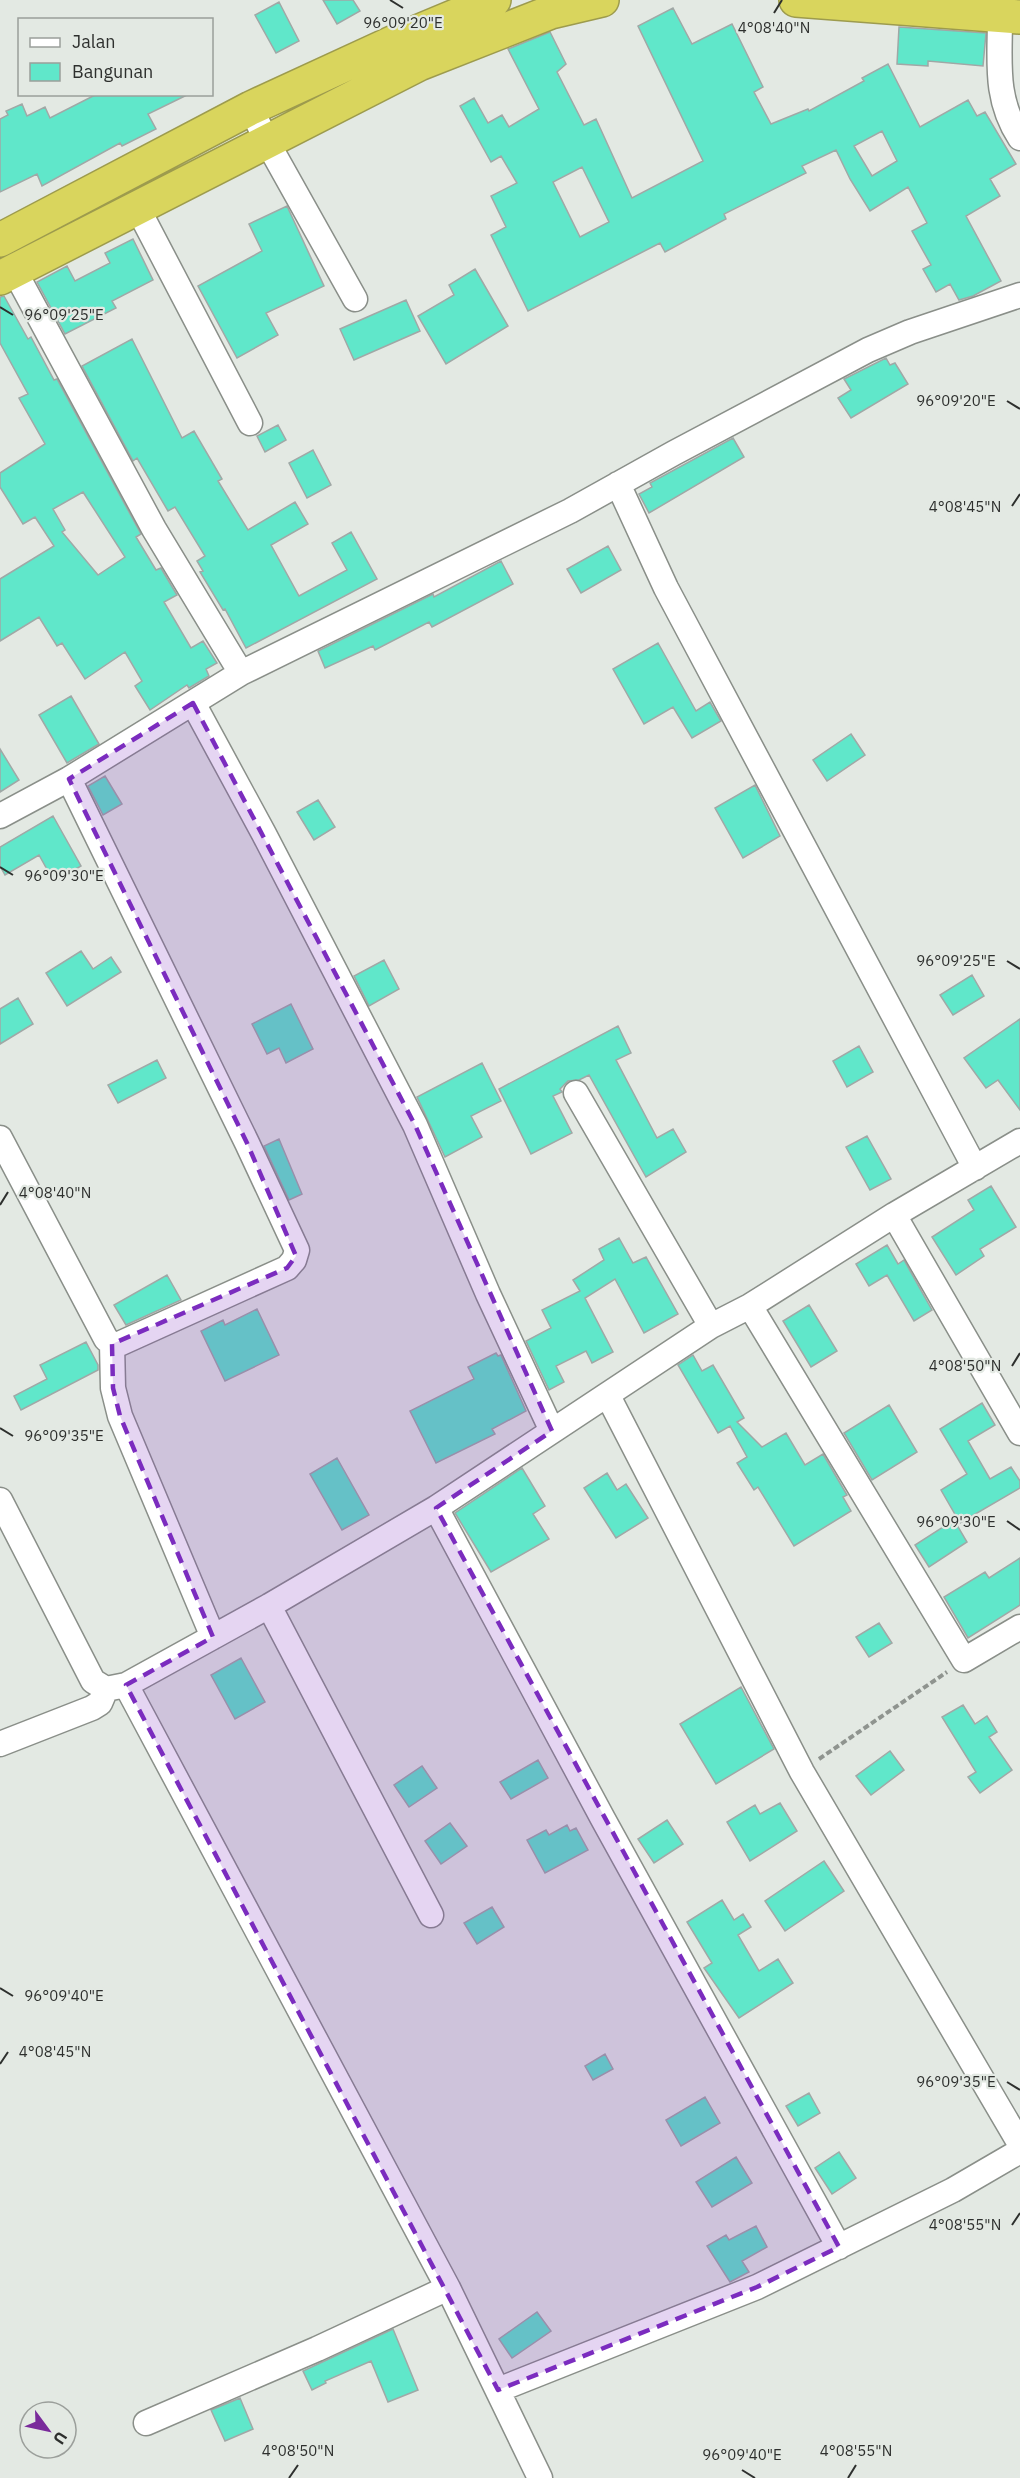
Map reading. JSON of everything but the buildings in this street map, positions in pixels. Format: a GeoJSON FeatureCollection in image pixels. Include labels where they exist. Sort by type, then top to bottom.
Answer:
{"type":"FeatureCollection","features":[{"type":"Feature","properties":{"kind":"highway"},"geometry":{"type":"LineString","coordinates":[[7,274],[266,140],[494,0]]}},
{"type":"Feature","properties":{"kind":"highway"},"geometry":{"type":"LineString","coordinates":[[0,240],[251,108],[412,50],[602,0]]}},
{"type":"Feature","properties":{"kind":"highway"},"geometry":{"type":"LineString","coordinates":[[796,0],[1010,16]]}},
{"type":"Feature","properties":{"kind":"street"},"geometry":{"type":"LineString","coordinates":[[1010,16],[1002,100],[1010,122],[1020,138]]}},
{"type":"Feature","properties":{"kind":"street"},"geometry":{"type":"LineString","coordinates":[[251,108],[266,140],[355,299]]}},
{"type":"Feature","properties":{"kind":"street"},"geometry":{"type":"LineString","coordinates":[[137,207],[250,423]]}},
{"type":"Feature","properties":{"kind":"street"},"geometry":{"type":"LineString","coordinates":[[7,274],[154,529],[241,673]]}},
{"type":"Feature","properties":{"kind":"street"},"geometry":{"type":"LineString","coordinates":[[0,816],[69,779],[241,673],[534,529],[868,350],[910,332],[1020,296]]}},
{"type":"Feature","properties":{"kind":"street"},"geometry":{"type":"LineString","coordinates":[[618,484],[666,588],[975,1168]]}},
{"type":"Feature","properties":{"kind":"street"},"geometry":{"type":"LineString","coordinates":[[193,703],[264,834],[415,1125],[488,1294],[552,1431]]}},
{"type":"Feature","properties":{"kind":"street"},"geometry":{"type":"LineString","coordinates":[[0,1138],[106,1339],[112,1344],[119,1344],[287,1268],[294,1260],[297,1251],[229,1105],[69,779]]}},
{"type":"Feature","properties":{"kind":"street"},"geometry":{"type":"LineString","coordinates":[[576,1093],[711,1326]]}},
{"type":"Feature","properties":{"kind":"street"},"geometry":{"type":"LineString","coordinates":[[0,1744],[92,1708],[116,1687],[269,1606],[436,1508],[711,1326],[750,1306],[894,1215],[1020,1141]]}},
{"type":"Feature","properties":{"kind":"street"},"geometry":{"type":"LineString","coordinates":[[894,1215],[1020,1433]]}},
{"type":"Feature","properties":{"kind":"street"},"geometry":{"type":"LineString","coordinates":[[750,1306],[964,1660],[1020,1627]]}},
{"type":"Feature","properties":{"kind":"street"},"geometry":{"type":"LineString","coordinates":[[112,1344],[113,1388],[120,1416],[213,1637]]}},
{"type":"Feature","properties":{"kind":"street"},"geometry":{"type":"LineString","coordinates":[[608,1396],[801,1772],[1020,2144]]}},
{"type":"Feature","properties":{"kind":"street"},"geometry":{"type":"LineString","coordinates":[[0,1500],[93,1681],[99,1687],[116,1687]]}},
{"type":"Feature","properties":{"kind":"street"},"geometry":{"type":"LineString","coordinates":[[436,1508],[838,2247]]}},
{"type":"Feature","properties":{"kind":"street"},"geometry":{"type":"LineString","coordinates":[[269,1606],[431,1915]]}},
{"type":"Feature","properties":{"kind":"street"},"geometry":{"type":"LineString","coordinates":[[116,1687],[448,2288],[540,2478]]}},
{"type":"Feature","properties":{"kind":"street"},"geometry":{"type":"LineString","coordinates":[[498,2390],[758,2287],[953,2190],[1020,2151]]}},
{"type":"Feature","properties":{"kind":"street"},"geometry":{"type":"LineString","coordinates":[[146,2423],[317,2349],[448,2288]]}},
{"type":"Feature","properties":{"kind":"path"},"geometry":{"type":"LineString","coordinates":[[801,1772],[964,1660]]}},
{"type":"Feature","properties":{"kind":"highlighted area"},"geometry":{"type":"Polygon","coordinates":[[[193,703],[415,1125],[552,1431],[436,1508],[839,2247],[757,2287],[498,2390],[126,1685],[213,1637],[120,1416],[113,1388],[112,1344],[287,1268],[296,1256],[247,1143],[69,779],[193,703]]]}}]}
